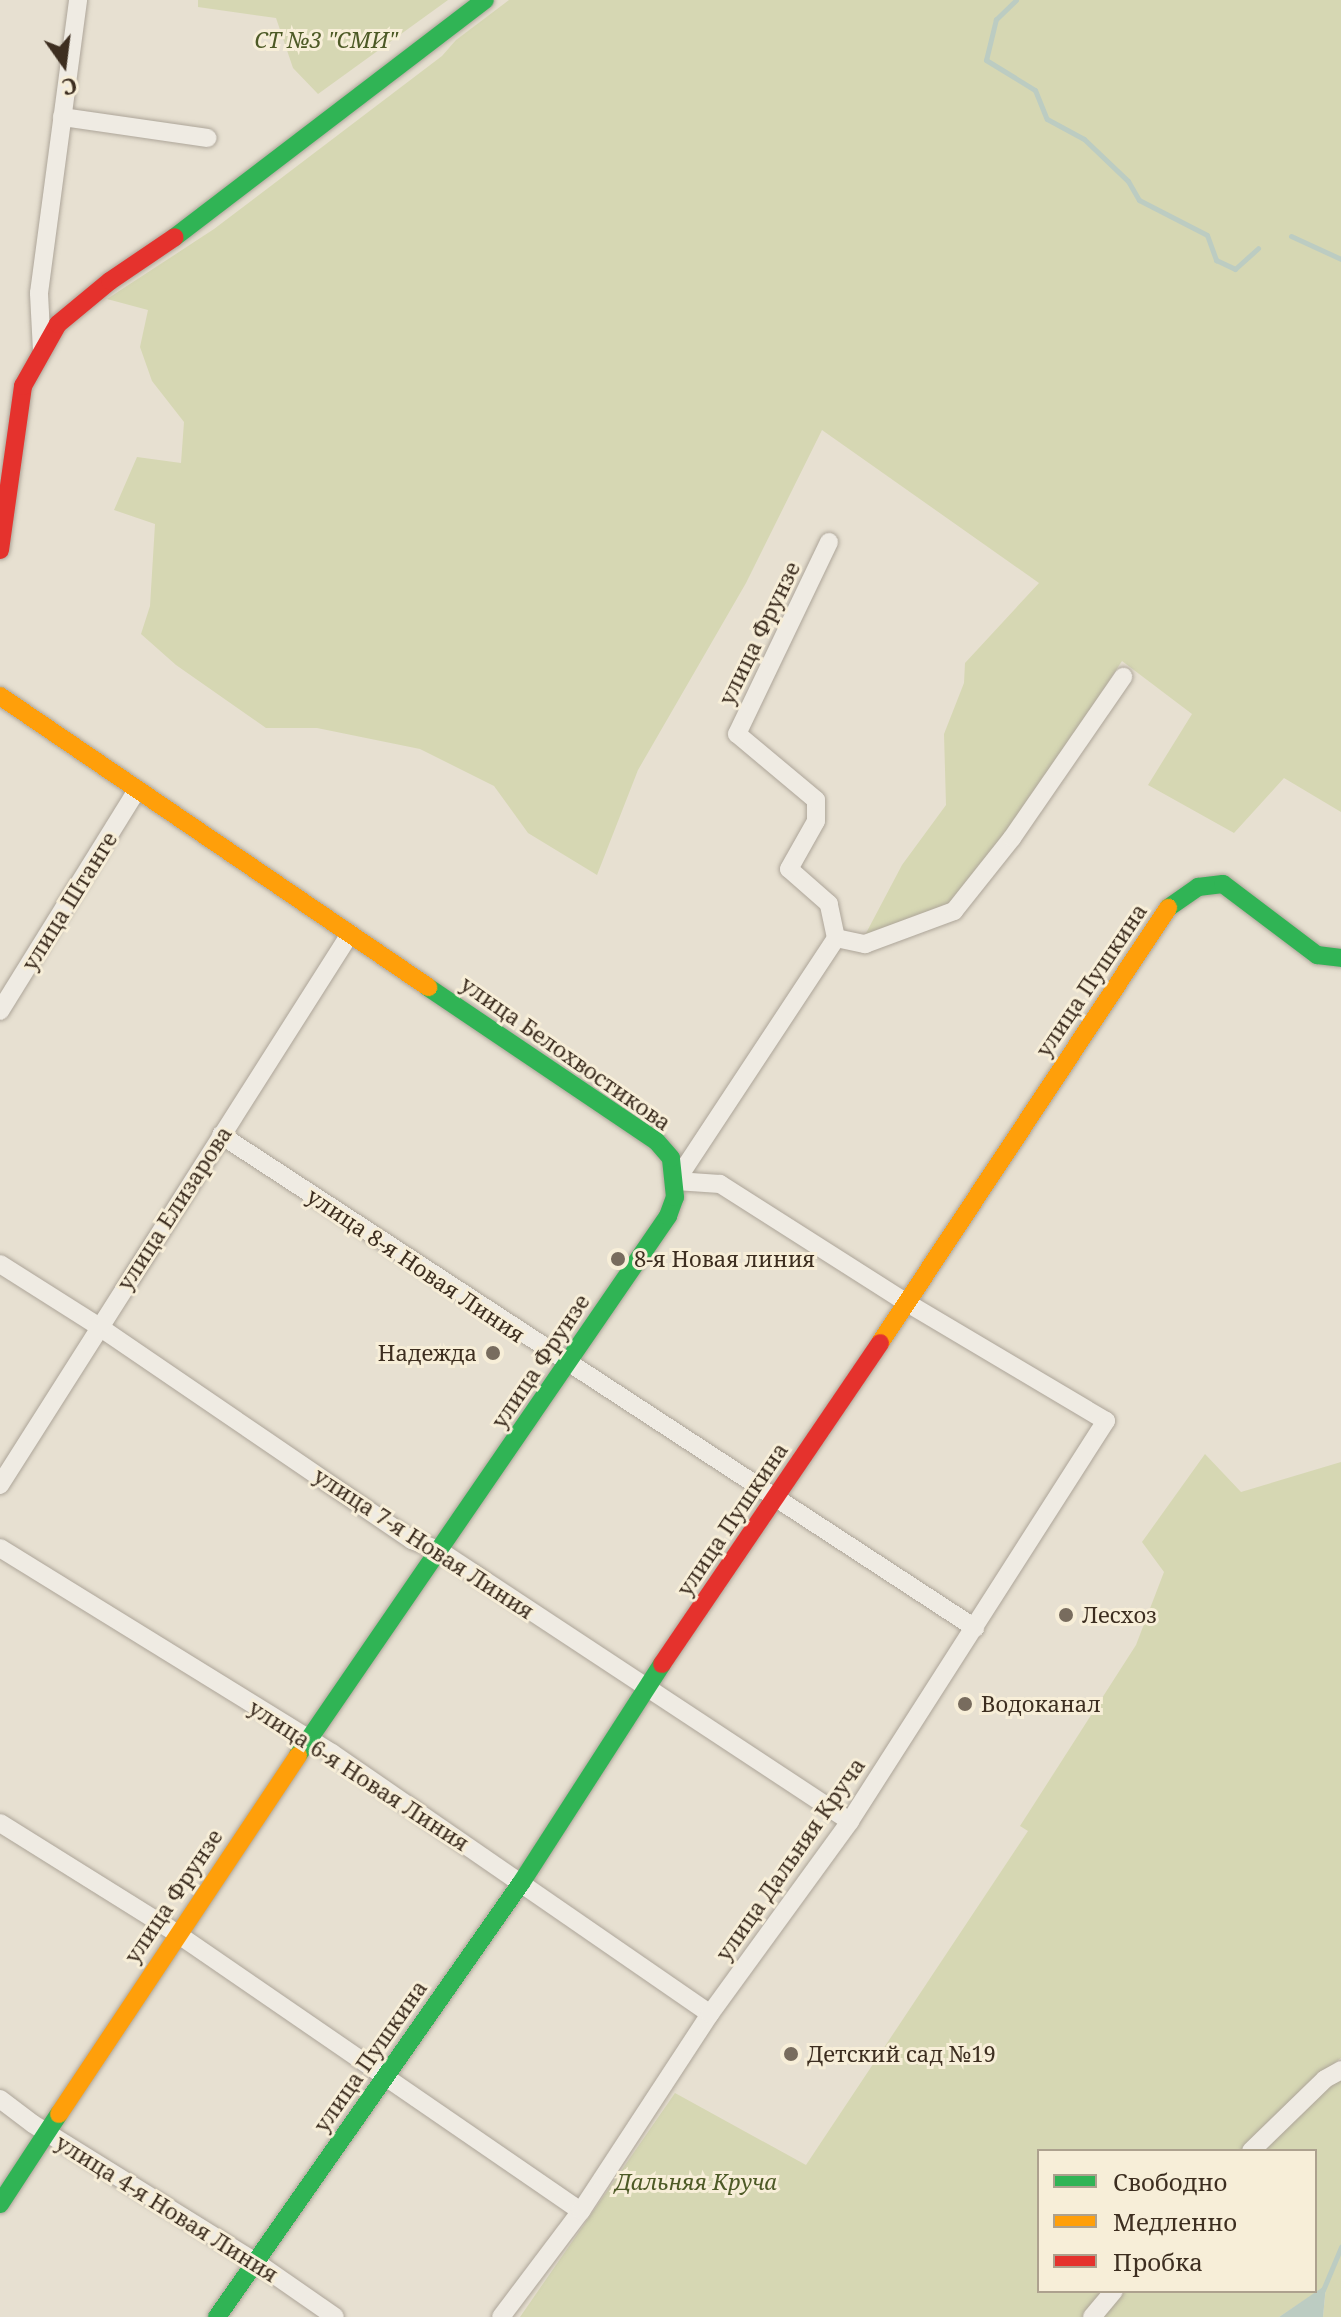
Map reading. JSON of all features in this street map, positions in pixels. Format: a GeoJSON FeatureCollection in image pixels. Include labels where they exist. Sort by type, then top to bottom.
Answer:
{"type":"FeatureCollection","features":[{"type":"Feature","properties":{"kind":"street"},"geometry":{"type":"LineString","coordinates":[[42,351],[39,293],[78,0]]}},
{"type":"Feature","properties":{"kind":"street"},"geometry":{"type":"LineString","coordinates":[[0,550],[23,386],[58,324],[78,305],[213,211],[485,0]]}},
{"type":"Feature","properties":{"kind":"street"},"geometry":{"type":"LineString","coordinates":[[62,117],[207,138]]}},
{"type":"Feature","properties":{"kind":"street","name":"улица Фрунзе"},"geometry":{"type":"LineString","coordinates":[[0,2204],[176,1933],[668,1216],[675,1197],[676,1181],[836,938],[829,904],[789,869],[816,821],[816,800],[737,734],[829,542]]}},
{"type":"Feature","properties":{"kind":"street"},"geometry":{"type":"LineString","coordinates":[[836,938],[865,944],[954,911],[1012,838],[1123,677]]}},
{"type":"Feature","properties":{"kind":"street","name":"улица Белохвостикова"},"geometry":{"type":"LineString","coordinates":[[0,696],[656,1141],[671,1158],[676,1181]]}},
{"type":"Feature","properties":{"kind":"street","name":"улица Штанге"},"geometry":{"type":"LineString","coordinates":[[0,1011],[137,790]]}},
{"type":"Feature","properties":{"kind":"street","name":"улица Пушкина"},"geometry":{"type":"LineString","coordinates":[[217,2317],[521,1883],[645,1688],[907,1303],[1171,904],[1198,887],[1223,884],[1299,944],[1317,955],[1338,959]]}},
{"type":"Feature","properties":{"kind":"street","name":"улица Елизарова"},"geometry":{"type":"LineString","coordinates":[[0,1485],[98,1326],[350,934]]}},
{"type":"Feature","properties":{"kind":"street","name":"улица 8-я Новая Линия"},"geometry":{"type":"LineString","coordinates":[[221,1135],[975,1628]]}},
{"type":"Feature","properties":{"kind":"street"},"geometry":{"type":"LineString","coordinates":[[676,1181],[720,1184],[907,1303]]}},
{"type":"Feature","properties":{"kind":"street","name":"улица 7-я Новая Линия"},"geometry":{"type":"LineString","coordinates":[[0,1264],[98,1326],[412,1540],[440,1551],[850,1821]]}},
{"type":"Feature","properties":{"kind":"street","name":"улица Дальняя Круча"},"geometry":{"type":"LineString","coordinates":[[501,2317],[581,2211],[710,2014],[850,1821],[1106,1421],[907,1303]]}},
{"type":"Feature","properties":{"kind":"street","name":"улица 6-я Новая Линия"},"geometry":{"type":"LineString","coordinates":[[0,1548],[310,1740],[710,2014]]}},
{"type":"Feature","properties":{"kind":"street"},"geometry":{"type":"LineString","coordinates":[[0,1823],[176,1933],[581,2211]]}},
{"type":"Feature","properties":{"kind":"street"},"geometry":{"type":"LineString","coordinates":[[1253,2149],[1325,2079],[1341,2070]]}},
{"type":"Feature","properties":{"kind":"street","name":"улица 4-я Новая Линия"},"geometry":{"type":"LineString","coordinates":[[0,2099],[256,2262],[335,2317]]}},
{"type":"Feature","properties":{"kind":"street"},"geometry":{"type":"LineString","coordinates":[[1092,2317],[1112,2293]]}},
{"type":"Feature","properties":{"kind":"green space","name":"СТ №3 \"СМИ\""},"geometry":{"type":"Polygon","coordinates":[[[198,0],[448,0],[318,94],[293,68],[276,18],[198,7],[198,0]]]}},
{"type":"Feature","properties":{"kind":"green space"},"geometry":{"type":"Polygon","coordinates":[[[509,0],[1341,0],[1341,812],[1284,778],[1234,833],[1148,785],[1192,714],[1122,661],[1022,813],[954,901],[864,937],[902,865],[946,805],[944,734],[964,683],[965,663],[1039,583],[822,430],[746,583],[638,770],[597,875],[528,833],[494,786],[420,749],[317,728],[266,728],[176,665],[141,634],[150,606],[155,524],[114,510],[137,457],[181,463],[184,422],[152,381],[140,347],[148,310],[107,299],[214,229],[442,56],[456,40],[509,0]]]}},
{"type":"Feature","properties":{"kind":"green space","name":"Дальняя Круча"},"geometry":{"type":"Polygon","coordinates":[[[1205,1454],[1241,1492],[1341,1462],[1341,2058],[1303,2088],[1245,2149],[1037,2149],[1037,2293],[1103,2293],[1082,2317],[520,2317],[675,2093],[806,2165],[1028,1831],[1020,1826],[1136,1645],[1164,1572],[1142,1542],[1205,1454]]]}},
{"type":"Feature","properties":{"kind":"green space"},"geometry":{"type":"Polygon","coordinates":[[[1341,2079],[1341,2317],[1323,2317],[1326,2286],[1317,2292],[1317,2149],[1258,2149],[1322,2089],[1341,2079]]]}},
{"type":"Feature","properties":{"kind":"green space"},"geometry":{"type":"Polygon","coordinates":[[[1113,2293],[1315,2293],[1279,2317],[1094,2317],[1113,2293]]]}},
{"type":"Feature","properties":{"kind":"shaded area"},"geometry":{"type":"Polygon","coordinates":[[[1326,2285],[1323,2317],[1279,2317],[1317,2293],[1326,2285]]]}},
{"type":"Feature","properties":{"kind":"waterway"},"geometry":{"type":"LineString","coordinates":[[1016,0],[996,19],[986,60],[1035,90],[1047,119],[1084,139],[1128,181],[1139,200],[1207,235],[1216,260],[1235,269],[1258,248]]}},
{"type":"Feature","properties":{"kind":"waterway"},"geometry":{"type":"LineString","coordinates":[[1291,236],[1341,259]]}},
{"type":"Feature","properties":{"kind":"waterway"},"geometry":{"type":"LineString","coordinates":[[1323,2290],[1341,2247]]}},
{"type":"Feature","properties":{"kind":"traffic: fast"},"geometry":{"type":"LineString","coordinates":[[175,237],[485,0]]}},
{"type":"Feature","properties":{"kind":"traffic: fast"},"geometry":{"type":"LineString","coordinates":[[1168,908],[1198,887],[1223,884],[1317,955],[1341,958]]}},
{"type":"Feature","properties":{"kind":"traffic: fast"},"geometry":{"type":"LineString","coordinates":[[298,1755],[668,1216],[675,1197],[671,1158],[656,1141],[428,987]]}},
{"type":"Feature","properties":{"kind":"traffic: fast"},"geometry":{"type":"LineString","coordinates":[[217,2317],[521,1883],[662,1664]]}},
{"type":"Feature","properties":{"kind":"traffic: fast"},"geometry":{"type":"LineString","coordinates":[[0,2204],[59,2114]]}},
{"type":"Feature","properties":{"kind":"traffic: slow"},"geometry":{"type":"LineString","coordinates":[[0,696],[428,987]]}},
{"type":"Feature","properties":{"kind":"traffic: slow"},"geometry":{"type":"LineString","coordinates":[[880,1343],[1168,908]]}},
{"type":"Feature","properties":{"kind":"traffic: slow"},"geometry":{"type":"LineString","coordinates":[[59,2114],[298,1755]]}},
{"type":"Feature","properties":{"kind":"traffic: jam"},"geometry":{"type":"LineString","coordinates":[[0,550],[23,386],[58,324],[110,281],[175,237]]}},
{"type":"Feature","properties":{"kind":"traffic: jam"},"geometry":{"type":"LineString","coordinates":[[662,1664],[880,1343]]}},
{"type":"Feature","properties":{"kind":"place","name":"8-я Новая линия"},"geometry":{"type":"Point","coordinates":[618,1259]}},
{"type":"Feature","properties":{"kind":"place","name":"Надежда"},"geometry":{"type":"Point","coordinates":[493,1353]}},
{"type":"Feature","properties":{"kind":"place","name":"Лесхоз"},"geometry":{"type":"Point","coordinates":[1066,1615]}},
{"type":"Feature","properties":{"kind":"place","name":"Водоканал"},"geometry":{"type":"Point","coordinates":[965,1704]}},
{"type":"Feature","properties":{"kind":"place","name":"Детский сад №19"},"geometry":{"type":"Point","coordinates":[791,2054]}}]}
